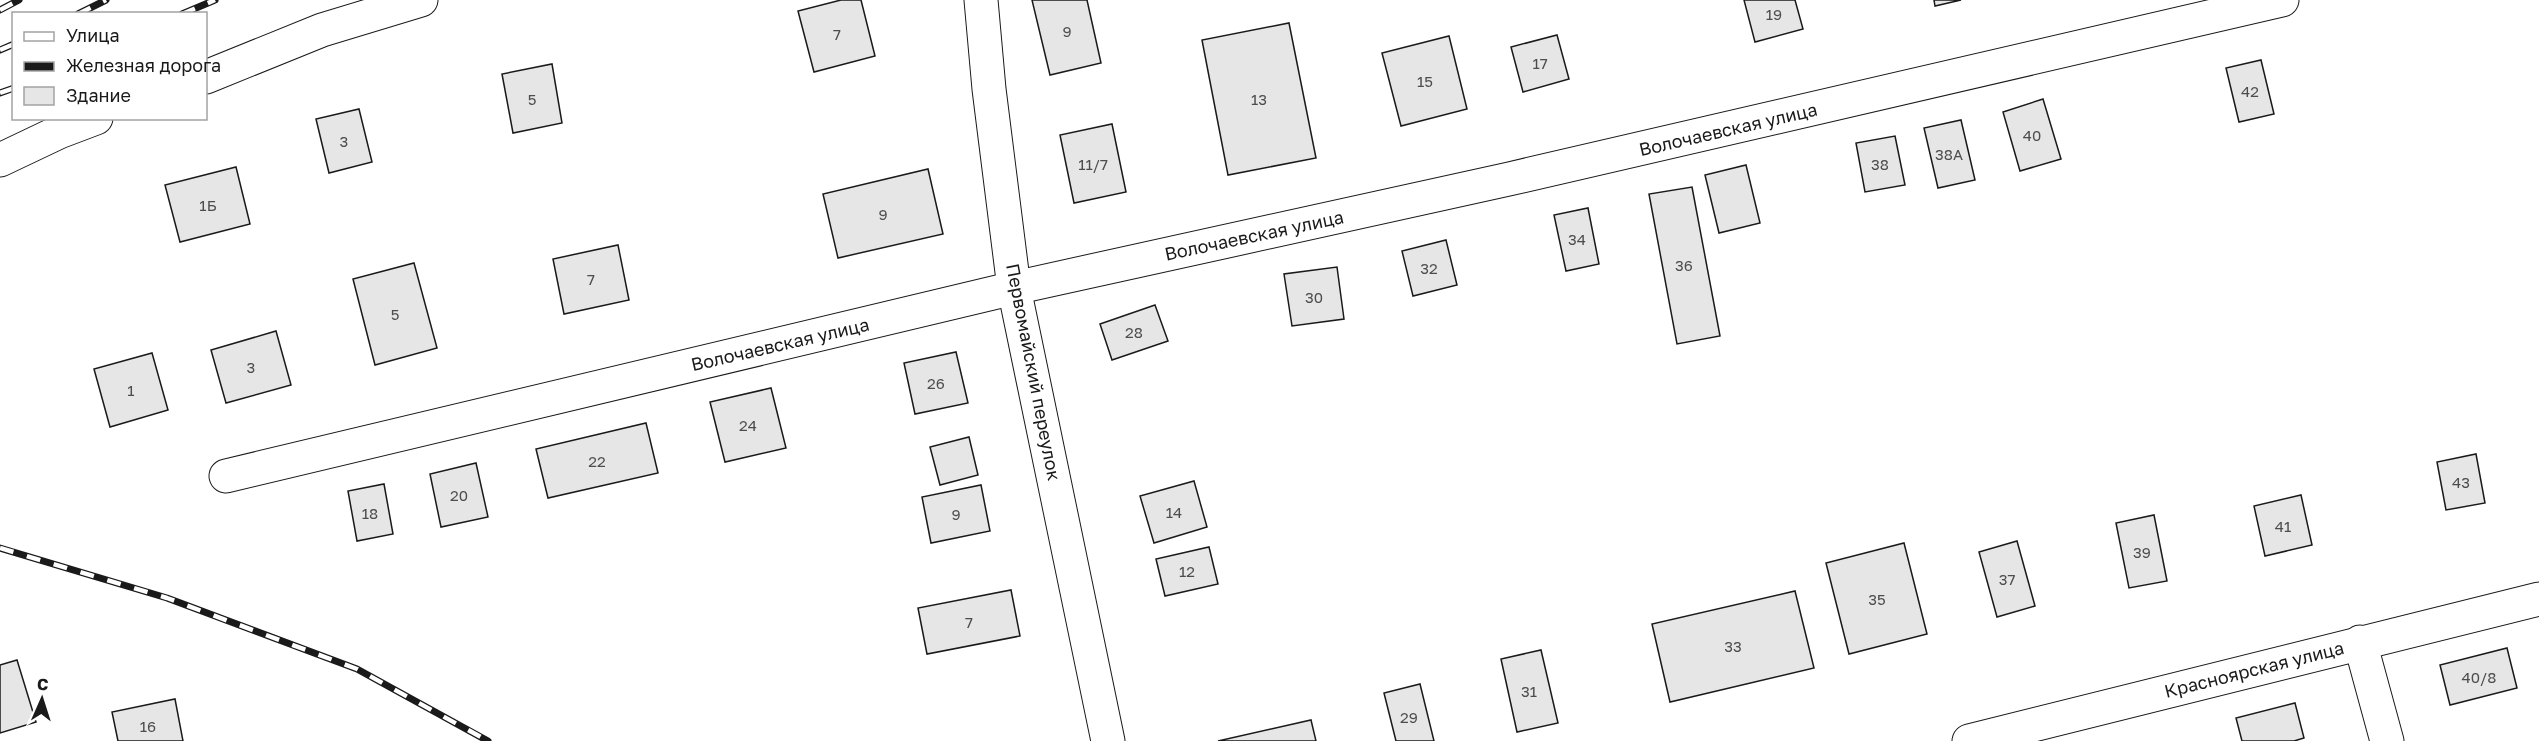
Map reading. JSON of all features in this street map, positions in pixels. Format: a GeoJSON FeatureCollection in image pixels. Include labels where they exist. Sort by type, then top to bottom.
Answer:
{"type":"FeatureCollection","features":[{"type":"Feature","properties":{"kind":"street"},"geometry":{"type":"LineString","coordinates":[[207,77],[322,30],[421,0]]}},
{"type":"Feature","properties":{"kind":"street","name":"Первомайский переулок"},"geometry":{"type":"LineString","coordinates":[[981,0],[989,89],[1014,288],[1108,741]]}},
{"type":"Feature","properties":{"kind":"street","name":"Волочаевская улица"},"geometry":{"type":"LineString","coordinates":[[226,476],[1014,288],[1520,177],[2282,0]]}},
{"type":"Feature","properties":{"kind":"street"},"geometry":{"type":"LineString","coordinates":[[0,160],[59,132],[91,120]]}},
{"type":"Feature","properties":{"kind":"street","name":"Красноярская улица"},"geometry":{"type":"LineString","coordinates":[[1969,741],[2539,598]]}},
{"type":"Feature","properties":{"kind":"street"},"geometry":{"type":"LineString","coordinates":[[2360,642],[2387,741]]}},
{"type":"Feature","properties":{"kind":"building"},"geometry":{"type":"Polygon","coordinates":[[[841,0],[861,0],[875,56],[814,72],[798,11],[841,0]]]}},
{"type":"Feature","properties":{"kind":"building"},"geometry":{"type":"Polygon","coordinates":[[[1032,0],[1087,0],[1101,63],[1050,75],[1032,0]]]}},
{"type":"Feature","properties":{"kind":"building"},"geometry":{"type":"Polygon","coordinates":[[[1744,0],[1795,0],[1803,29],[1755,42],[1744,0]]]}},
{"type":"Feature","properties":{"kind":"building"},"geometry":{"type":"Polygon","coordinates":[[[1934,0],[1961,0],[1935,6],[1934,0]]]}},
{"type":"Feature","properties":{"kind":"building"},"geometry":{"type":"Polygon","coordinates":[[[1289,23],[1316,158],[1228,175],[1202,40],[1289,23]]]}},
{"type":"Feature","properties":{"kind":"building"},"geometry":{"type":"Polygon","coordinates":[[[1557,35],[1569,79],[1523,92],[1511,47],[1557,35]]]}},
{"type":"Feature","properties":{"kind":"building"},"geometry":{"type":"Polygon","coordinates":[[[1449,36],[1467,109],[1401,126],[1382,53],[1449,36]]]}},
{"type":"Feature","properties":{"kind":"building"},"geometry":{"type":"Polygon","coordinates":[[[2261,60],[2274,114],[2239,122],[2226,68],[2261,60]]]}},
{"type":"Feature","properties":{"kind":"building"},"geometry":{"type":"Polygon","coordinates":[[[552,64],[562,123],[513,133],[502,74],[552,64]]]}},
{"type":"Feature","properties":{"kind":"building"},"geometry":{"type":"Polygon","coordinates":[[[2043,99],[2061,159],[2020,171],[2003,112],[2043,99]]]}},
{"type":"Feature","properties":{"kind":"building"},"geometry":{"type":"Polygon","coordinates":[[[359,109],[372,162],[329,173],[316,119],[359,109]]]}},
{"type":"Feature","properties":{"kind":"building"},"geometry":{"type":"Polygon","coordinates":[[[1961,120],[1975,180],[1938,188],[1924,128],[1961,120]]]}},
{"type":"Feature","properties":{"kind":"building"},"geometry":{"type":"Polygon","coordinates":[[[1112,124],[1126,192],[1074,203],[1060,135],[1112,124]]]}},
{"type":"Feature","properties":{"kind":"building"},"geometry":{"type":"Polygon","coordinates":[[[1895,136],[1905,185],[1865,192],[1856,143],[1895,136]]]}},
{"type":"Feature","properties":{"kind":"building"},"geometry":{"type":"Polygon","coordinates":[[[1746,165],[1760,223],[1719,233],[1705,175],[1746,165]]]}},
{"type":"Feature","properties":{"kind":"building"},"geometry":{"type":"Polygon","coordinates":[[[236,167],[250,224],[180,242],[165,185],[236,167]]]}},
{"type":"Feature","properties":{"kind":"building"},"geometry":{"type":"Polygon","coordinates":[[[928,169],[943,234],[838,258],[823,194],[928,169]]]}},
{"type":"Feature","properties":{"kind":"building"},"geometry":{"type":"Polygon","coordinates":[[[1692,187],[1720,336],[1677,344],[1649,194],[1692,187]]]}},
{"type":"Feature","properties":{"kind":"building"},"geometry":{"type":"Polygon","coordinates":[[[1588,208],[1599,264],[1566,271],[1554,215],[1588,208]]]}},
{"type":"Feature","properties":{"kind":"building"},"geometry":{"type":"Polygon","coordinates":[[[1446,240],[1457,285],[1413,296],[1402,251],[1446,240]]]}},
{"type":"Feature","properties":{"kind":"building"},"geometry":{"type":"Polygon","coordinates":[[[618,245],[629,300],[564,314],[553,259],[618,245]]]}},
{"type":"Feature","properties":{"kind":"building"},"geometry":{"type":"Polygon","coordinates":[[[414,263],[437,348],[375,365],[353,279],[414,263]]]}},
{"type":"Feature","properties":{"kind":"building"},"geometry":{"type":"Polygon","coordinates":[[[1337,267],[1344,319],[1292,326],[1284,274],[1337,267]]]}},
{"type":"Feature","properties":{"kind":"building"},"geometry":{"type":"Polygon","coordinates":[[[1155,305],[1168,341],[1112,360],[1100,324],[1155,305]]]}},
{"type":"Feature","properties":{"kind":"building"},"geometry":{"type":"Polygon","coordinates":[[[276,331],[291,385],[226,403],[211,350],[276,331]]]}},
{"type":"Feature","properties":{"kind":"building"},"geometry":{"type":"Polygon","coordinates":[[[956,352],[968,403],[915,414],[904,363],[956,352]]]}},
{"type":"Feature","properties":{"kind":"building"},"geometry":{"type":"Polygon","coordinates":[[[152,353],[168,410],[110,427],[94,369],[152,353]]]}},
{"type":"Feature","properties":{"kind":"building"},"geometry":{"type":"Polygon","coordinates":[[[771,388],[786,448],[725,462],[710,402],[771,388]]]}},
{"type":"Feature","properties":{"kind":"building"},"geometry":{"type":"Polygon","coordinates":[[[646,423],[658,473],[548,498],[536,449],[646,423]]]}},
{"type":"Feature","properties":{"kind":"building"},"geometry":{"type":"Polygon","coordinates":[[[969,437],[978,475],[940,485],[930,447],[969,437]]]}},
{"type":"Feature","properties":{"kind":"building"},"geometry":{"type":"Polygon","coordinates":[[[2476,454],[2485,503],[2446,510],[2437,462],[2476,454]]]}},
{"type":"Feature","properties":{"kind":"building"},"geometry":{"type":"Polygon","coordinates":[[[476,463],[488,517],[441,527],[430,474],[476,463]]]}},
{"type":"Feature","properties":{"kind":"building"},"geometry":{"type":"Polygon","coordinates":[[[1194,481],[1207,527],[1154,543],[1140,496],[1194,481]]]}},
{"type":"Feature","properties":{"kind":"building"},"geometry":{"type":"Polygon","coordinates":[[[384,484],[393,534],[357,541],[348,491],[384,484]]]}},
{"type":"Feature","properties":{"kind":"building"},"geometry":{"type":"Polygon","coordinates":[[[981,485],[990,531],[931,543],[922,497],[981,485]]]}},
{"type":"Feature","properties":{"kind":"building"},"geometry":{"type":"Polygon","coordinates":[[[2301,495],[2312,545],[2265,556],[2254,506],[2301,495]]]}},
{"type":"Feature","properties":{"kind":"building"},"geometry":{"type":"Polygon","coordinates":[[[2154,515],[2167,581],[2129,588],[2116,523],[2154,515]]]}},
{"type":"Feature","properties":{"kind":"building"},"geometry":{"type":"Polygon","coordinates":[[[2017,541],[2035,606],[1997,617],[1979,552],[2017,541]]]}},
{"type":"Feature","properties":{"kind":"building"},"geometry":{"type":"Polygon","coordinates":[[[1904,543],[1927,634],[1849,654],[1826,563],[1904,543]]]}},
{"type":"Feature","properties":{"kind":"building"},"geometry":{"type":"Polygon","coordinates":[[[1209,547],[1218,584],[1165,596],[1156,559],[1209,547]]]}},
{"type":"Feature","properties":{"kind":"building"},"geometry":{"type":"Polygon","coordinates":[[[1011,590],[1020,636],[927,654],[918,608],[1011,590]]]}},
{"type":"Feature","properties":{"kind":"building"},"geometry":{"type":"Polygon","coordinates":[[[1795,591],[1814,668],[1670,702],[1652,624],[1795,591]]]}},
{"type":"Feature","properties":{"kind":"building"},"geometry":{"type":"Polygon","coordinates":[[[2507,648],[2517,688],[2450,705],[2440,665],[2507,648]]]}},
{"type":"Feature","properties":{"kind":"building"},"geometry":{"type":"Polygon","coordinates":[[[1541,650],[1558,723],[1517,732],[1501,659],[1541,650]]]}},
{"type":"Feature","properties":{"kind":"building"},"geometry":{"type":"Polygon","coordinates":[[[17,660],[36,722],[0,733],[0,665],[17,660]]]}},
{"type":"Feature","properties":{"kind":"building"},"geometry":{"type":"Polygon","coordinates":[[[1420,684],[1434,741],[1396,741],[1384,693],[1420,684]]]}},
{"type":"Feature","properties":{"kind":"building"},"geometry":{"type":"Polygon","coordinates":[[[175,699],[183,741],[118,741],[112,712],[175,699]]]}},
{"type":"Feature","properties":{"kind":"building"},"geometry":{"type":"Polygon","coordinates":[[[2295,703],[2304,738],[2294,741],[2242,741],[2236,718],[2295,703]]]}},
{"type":"Feature","properties":{"kind":"building"},"geometry":{"type":"Polygon","coordinates":[[[1311,720],[1316,741],[1218,741],[1311,720]]]}},
{"type":"Feature","properties":{"kind":"railway"},"geometry":{"type":"LineString","coordinates":[[0,10],[19,0]]}},
{"type":"Feature","properties":{"kind":"railway"},"geometry":{"type":"LineString","coordinates":[[82,12],[106,0]]}},
{"type":"Feature","properties":{"kind":"railway"},"geometry":{"type":"LineString","coordinates":[[187,12],[215,0]]}},
{"type":"Feature","properties":{"kind":"railway"},"geometry":{"type":"LineString","coordinates":[[0,50],[12,45]]}},
{"type":"Feature","properties":{"kind":"railway"},"geometry":{"type":"LineString","coordinates":[[0,93],[12,89]]}},
{"type":"Feature","properties":{"kind":"railway"},"geometry":{"type":"LineString","coordinates":[[0,548],[167,598],[357,669],[488,741]]}}]}
